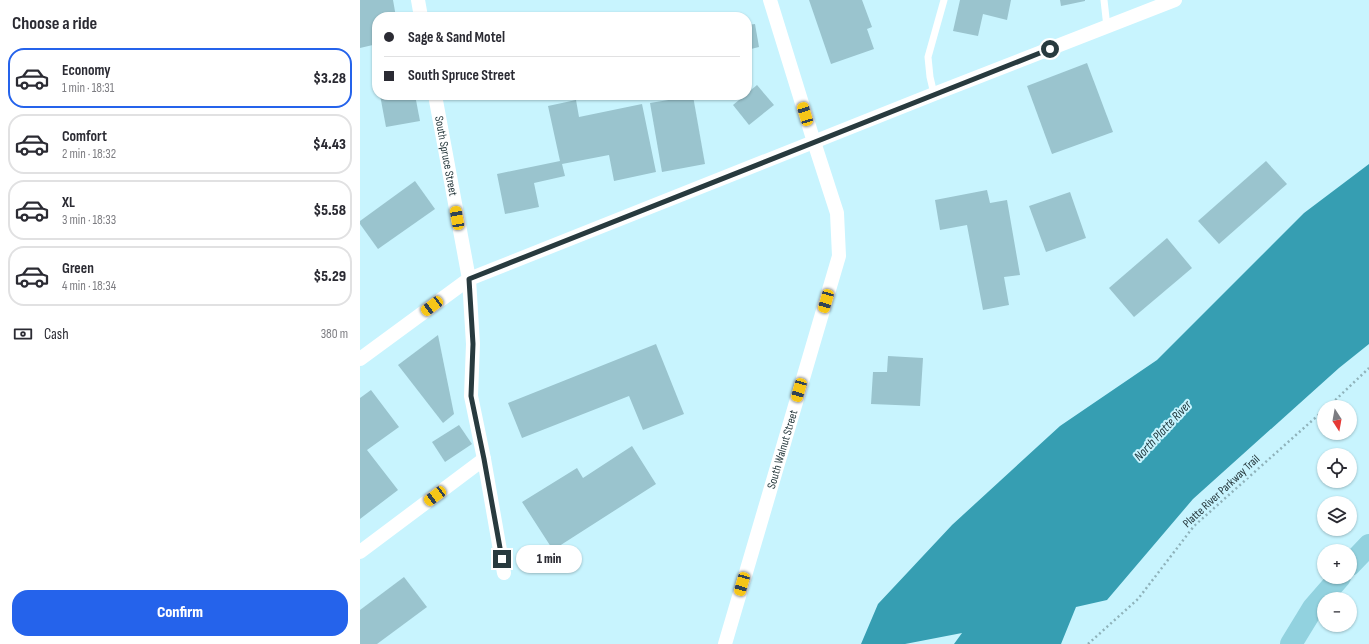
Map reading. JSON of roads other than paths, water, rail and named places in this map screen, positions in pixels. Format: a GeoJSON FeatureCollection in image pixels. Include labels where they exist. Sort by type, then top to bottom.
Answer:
{"type":"FeatureCollection","features":[{"type":"Feature","properties":{"kind":"main road"},"geometry":{"type":"LineString","coordinates":[[1357,558],[1369,545]]}},
{"type":"Feature","properties":{"kind":"main road"},"geometry":{"type":"LineString","coordinates":[[1291,644],[1313,608],[1334,584]]}},
{"type":"Feature","properties":{"kind":"street"},"geometry":{"type":"LineString","coordinates":[[418,0],[420,12]]}},
{"type":"Feature","properties":{"kind":"street","name":"South Walnut Street"},"geometry":{"type":"LineString","coordinates":[[724,644],[839,256],[837,213],[770,0]]}},
{"type":"Feature","properties":{"kind":"street"},"geometry":{"type":"LineString","coordinates":[[360,359],[469,279],[1175,0]]}},
{"type":"Feature","properties":{"kind":"street","name":"South Spruce Street"},"geometry":{"type":"LineString","coordinates":[[436,100],[469,279],[473,344],[471,396],[484,459],[504,573]]}},
{"type":"Feature","properties":{"kind":"street"},"geometry":{"type":"LineString","coordinates":[[360,552],[484,459]]}},
{"type":"Feature","properties":{"kind":"lane"},"geometry":{"type":"LineString","coordinates":[[934,94],[930,77],[928,57],[944,0]]}},
{"type":"Feature","properties":{"kind":"lane"},"geometry":{"type":"LineString","coordinates":[[1104,0],[1107,26]]}},
{"type":"Feature","properties":{"kind":"water","name":"North Platte River"},"geometry":{"type":"Polygon","coordinates":[[[1369,164],[1369,344],[1339,368],[1193,499],[1107,600],[1076,607],[1061,644],[954,644],[962,633],[905,644],[861,644],[878,604],[952,525],[1060,426],[1157,360],[1304,213],[1369,164]]]}}]}
